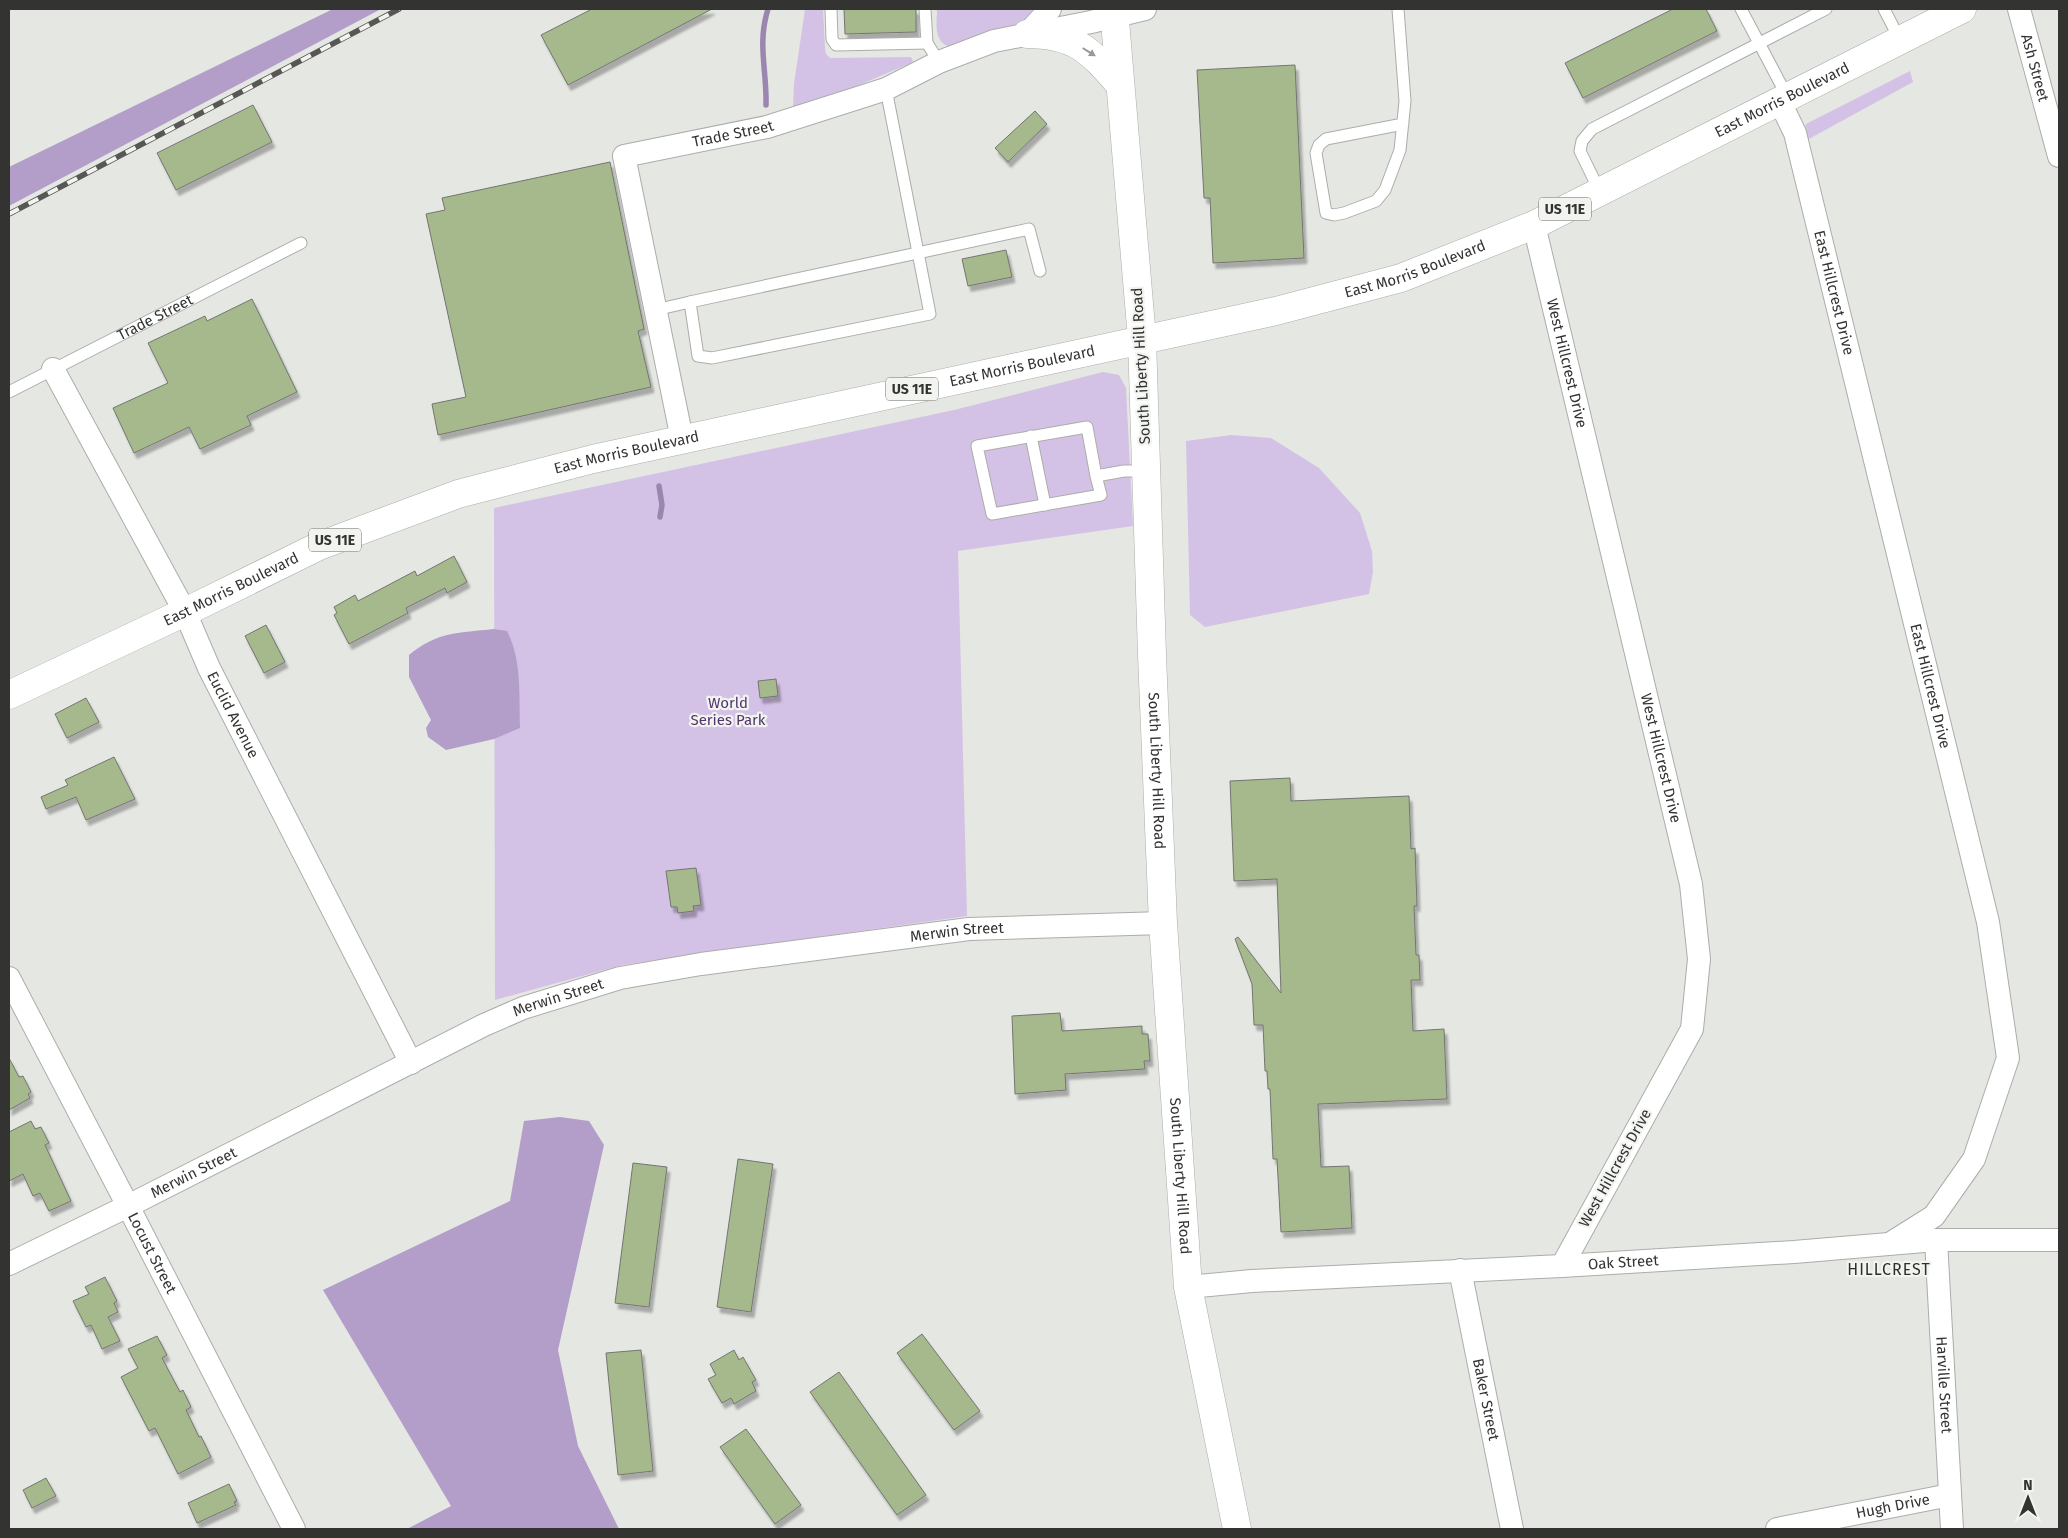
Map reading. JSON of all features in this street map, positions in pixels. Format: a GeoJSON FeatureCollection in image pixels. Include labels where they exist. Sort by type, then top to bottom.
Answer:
{"type":"FeatureCollection","features":[{"type":"Feature","properties":{"kind":"main road","name":"East Morris Boulevard"},"geometry":{"type":"LineString","coordinates":[[9,695],[319,546],[458,494],[593,459],[682,439],[1276,311],[1401,278],[1534,226],[1783,98],[1962,9]]}},
{"type":"Feature","properties":{"kind":"main road","name":"South Liberty Hill Road"},"geometry":{"type":"LineString","coordinates":[[1114,13],[1142,339],[1163,923],[1188,1287],[1237,1529]]}},
{"type":"Feature","properties":{"kind":"main road"},"geometry":{"type":"LineString","coordinates":[[1027,34],[1048,34],[1068,40],[1096,57],[1120,85]]}},
{"type":"Feature","properties":{"kind":"street"},"geometry":{"type":"LineString","coordinates":[[1027,34],[1050,9]]}},
{"type":"Feature","properties":{"kind":"street","name":"Trade Street"},"geometry":{"type":"LineString","coordinates":[[682,439],[624,156],[767,128],[886,89],[939,62],[994,41],[1114,13],[1145,9]]}},
{"type":"Feature","properties":{"kind":"street","name":"Ash Street"},"geometry":{"type":"LineString","coordinates":[[2019,9],[2059,156]]}},
{"type":"Feature","properties":{"kind":"street","name":"East Hillcrest Drive"},"geometry":{"type":"LineString","coordinates":[[1783,98],[1795,133],[1988,922],[2008,1058],[1974,1159],[1934,1216],[1891,1243]]}},
{"type":"Feature","properties":{"kind":"street","name":"West Hillcrest Drive"},"geometry":{"type":"LineString","coordinates":[[1534,226],[1690,884],[1699,959],[1692,1028],[1562,1266]]}},
{"type":"Feature","properties":{"kind":"street","name":"Euclid Avenue"},"geometry":{"type":"LineString","coordinates":[[53,369],[185,612],[209,668],[410,1063]]}},
{"type":"Feature","properties":{"kind":"street","name":"Merwin Street"},"geometry":{"type":"LineString","coordinates":[[9,1264],[523,1008],[620,978],[729,960],[968,929],[1163,923]]}},
{"type":"Feature","properties":{"kind":"street","name":"Locust Street"},"geometry":{"type":"LineString","coordinates":[[9,978],[294,1529]]}},
{"type":"Feature","properties":{"kind":"street","name":"Oak Street"},"geometry":{"type":"LineString","coordinates":[[1188,1287],[1252,1280],[1562,1266],[1794,1252],[1936,1240],[2059,1240]]}},
{"type":"Feature","properties":{"kind":"street","name":"Harville Street"},"geometry":{"type":"LineString","coordinates":[[1936,1240],[1952,1529]]}},
{"type":"Feature","properties":{"kind":"street","name":"Baker Street"},"geometry":{"type":"LineString","coordinates":[[1460,1270],[1512,1529]]}},
{"type":"Feature","properties":{"kind":"street","name":"Hugh Drive"},"geometry":{"type":"LineString","coordinates":[[1777,1529],[1950,1495]]}},
{"type":"Feature","properties":{"kind":"lane"},"geometry":{"type":"LineString","coordinates":[[832,9],[832,39],[836,45],[927,43]]}},
{"type":"Feature","properties":{"kind":"lane"},"geometry":{"type":"LineString","coordinates":[[925,9],[927,43],[939,62]]}},
{"type":"Feature","properties":{"kind":"lane"},"geometry":{"type":"LineString","coordinates":[[1398,9],[1405,101],[1403,124],[1400,150],[1385,190],[1376,201],[1344,214],[1334,215],[1326,213],[1316,153],[1318,145],[1326,139],[1403,124]]}},
{"type":"Feature","properties":{"kind":"lane"},"geometry":{"type":"LineString","coordinates":[[1741,9],[1783,98]]}},
{"type":"Feature","properties":{"kind":"lane"},"geometry":{"type":"LineString","coordinates":[[1600,192],[1580,151],[1582,141],[1592,129],[1826,9]]}},
{"type":"Feature","properties":{"kind":"lane"},"geometry":{"type":"LineString","coordinates":[[1884,9],[1900,40]]}},
{"type":"Feature","properties":{"kind":"lane"},"geometry":{"type":"LineString","coordinates":[[690,302],[698,356],[712,358],[930,314],[886,89]]}},
{"type":"Feature","properties":{"kind":"lane"},"geometry":{"type":"LineString","coordinates":[[656,310],[1029,229],[1040,271]]}},
{"type":"Feature","properties":{"kind":"lane","name":"Trade Street"},"geometry":{"type":"LineString","coordinates":[[9,392],[301,242]]}},
{"type":"Feature","properties":{"kind":"lane"},"geometry":{"type":"LineString","coordinates":[[1087,426],[1100,496],[992,514],[977,446],[1031,436],[1087,426]]}},
{"type":"Feature","properties":{"kind":"lane"},"geometry":{"type":"LineString","coordinates":[[1031,436],[1045,505]]}},
{"type":"Feature","properties":{"kind":"lane"},"geometry":{"type":"LineString","coordinates":[[1096,476],[1146,471]]}},
{"type":"Feature","properties":{"kind":"green space"},"geometry":{"type":"Polygon","coordinates":[[[805,9],[823,9],[825,48],[826,54],[830,58],[911,57],[913,61],[824,100],[793,107],[794,84],[805,9]]]}},
{"type":"Feature","properties":{"kind":"green space"},"geometry":{"type":"Polygon","coordinates":[[[937,9],[1041,9],[1025,25],[948,46],[940,40],[938,35],[937,9]]]}},
{"type":"Feature","properties":{"kind":"green space"},"geometry":{"type":"Polygon","coordinates":[[[1910,71],[1913,82],[1807,140],[1806,124],[1910,71]]]}},
{"type":"Feature","properties":{"kind":"green space","name":"World Series Park"},"geometry":{"type":"Polygon","coordinates":[[[1103,372],[1119,375],[1126,388],[1133,526],[958,551],[967,916],[622,965],[495,1000],[494,508],[954,410],[1103,372]]]}},
{"type":"Feature","properties":{"kind":"green space"},"geometry":{"type":"Polygon","coordinates":[[[1231,435],[1271,438],[1319,468],[1360,513],[1372,551],[1373,572],[1369,594],[1205,627],[1190,615],[1186,441],[1231,435]]]}},
{"type":"Feature","properties":{"kind":"shaded area"},"geometry":{"type":"Polygon","coordinates":[[[333,9],[381,9],[9,206],[9,167],[333,9]]]}},
{"type":"Feature","properties":{"kind":"shaded area"},"geometry":{"type":"Polygon","coordinates":[[[494,629],[507,631],[512,642],[519,678],[520,728],[494,739],[446,750],[428,737],[426,728],[431,720],[409,677],[409,655],[439,637],[449,634],[494,629]]]}},
{"type":"Feature","properties":{"kind":"shaded area"},"geometry":{"type":"Polygon","coordinates":[[[560,1117],[589,1121],[604,1145],[558,1350],[578,1446],[619,1529],[407,1529],[451,1506],[323,1290],[510,1201],[524,1121],[560,1117]]]}},
{"type":"Feature","properties":{"kind":"building"},"geometry":{"type":"Polygon","coordinates":[[[592,9],[712,9],[568,85],[541,35],[592,9]]]}},
{"type":"Feature","properties":{"kind":"building"},"geometry":{"type":"Polygon","coordinates":[[[844,9],[916,9],[916,32],[845,34],[844,9]]]}},
{"type":"Feature","properties":{"kind":"building"},"geometry":{"type":"Polygon","coordinates":[[[1673,9],[1706,9],[1717,31],[1583,98],[1565,63],[1673,9]]]}},
{"type":"Feature","properties":{"kind":"building"},"geometry":{"type":"Polygon","coordinates":[[[1295,65],[1304,258],[1213,263],[1210,198],[1204,198],[1197,70],[1295,65]]]}},
{"type":"Feature","properties":{"kind":"building"},"geometry":{"type":"Polygon","coordinates":[[[253,105],[272,142],[176,190],[157,153],[253,105]]]}},
{"type":"Feature","properties":{"kind":"building"},"geometry":{"type":"Polygon","coordinates":[[[1035,111],[1047,124],[1008,162],[995,148],[1035,111]]]}},
{"type":"Feature","properties":{"kind":"building"},"geometry":{"type":"Polygon","coordinates":[[[610,162],[644,329],[638,331],[651,387],[438,435],[432,404],[466,397],[426,214],[445,210],[442,198],[610,162]]]}},
{"type":"Feature","properties":{"kind":"building"},"geometry":{"type":"Polygon","coordinates":[[[1006,250],[1012,277],[968,286],[962,259],[1006,250]]]}},
{"type":"Feature","properties":{"kind":"building"},"geometry":{"type":"Polygon","coordinates":[[[252,299],[297,392],[247,416],[251,425],[200,449],[189,427],[134,453],[113,408],[168,383],[148,343],[205,316],[207,321],[252,299]]]}},
{"type":"Feature","properties":{"kind":"building"},"geometry":{"type":"Polygon","coordinates":[[[454,556],[467,582],[447,593],[445,588],[406,608],[408,613],[349,644],[334,615],[337,613],[334,607],[355,595],[358,601],[415,571],[417,576],[454,556]]]}},
{"type":"Feature","properties":{"kind":"building"},"geometry":{"type":"Polygon","coordinates":[[[266,625],[285,662],[264,673],[245,636],[266,625]]]}},
{"type":"Feature","properties":{"kind":"building"},"geometry":{"type":"Polygon","coordinates":[[[776,679],[778,696],[760,698],[758,681],[776,679]]]}},
{"type":"Feature","properties":{"kind":"building"},"geometry":{"type":"Polygon","coordinates":[[[86,698],[99,722],[67,738],[55,714],[86,698]]]}},
{"type":"Feature","properties":{"kind":"building"},"geometry":{"type":"Polygon","coordinates":[[[114,757],[135,799],[86,820],[76,797],[46,809],[41,797],[68,785],[65,780],[114,757]]]}},
{"type":"Feature","properties":{"kind":"building"},"geometry":{"type":"Polygon","coordinates":[[[1290,778],[1291,801],[1409,796],[1411,849],[1415,848],[1417,906],[1414,906],[1416,955],[1419,955],[1420,980],[1411,980],[1413,1031],[1444,1029],[1447,1099],[1318,1104],[1321,1167],[1349,1166],[1352,1228],[1281,1232],[1277,1159],[1273,1159],[1270,1089],[1268,1089],[1267,1071],[1265,1071],[1263,1025],[1254,1025],[1252,984],[1235,939],[1238,937],[1281,993],[1277,879],[1234,881],[1230,781],[1290,778]]]}},
{"type":"Feature","properties":{"kind":"building"},"geometry":{"type":"Polygon","coordinates":[[[696,868],[701,905],[693,906],[694,911],[678,913],[677,907],[671,907],[666,871],[696,868]]]}},
{"type":"Feature","properties":{"kind":"building"},"geometry":{"type":"Polygon","coordinates":[[[1060,1013],[1062,1031],[1142,1026],[1142,1034],[1148,1034],[1150,1061],[1144,1061],[1145,1069],[1065,1074],[1066,1090],[1015,1094],[1012,1016],[1060,1013]]]}},
{"type":"Feature","properties":{"kind":"building"},"geometry":{"type":"Polygon","coordinates":[[[9,1058],[19,1077],[23,1076],[31,1092],[28,1094],[30,1098],[9,1110],[9,1058]]]}},
{"type":"Feature","properties":{"kind":"building"},"geometry":{"type":"Polygon","coordinates":[[[31,1121],[35,1129],[41,1127],[49,1143],[45,1145],[71,1201],[49,1211],[40,1193],[33,1196],[23,1174],[9,1181],[9,1132],[31,1121]]]}},
{"type":"Feature","properties":{"kind":"building"},"geometry":{"type":"Polygon","coordinates":[[[738,1159],[773,1164],[751,1312],[717,1307],[738,1159]]]}},
{"type":"Feature","properties":{"kind":"building"},"geometry":{"type":"Polygon","coordinates":[[[633,1163],[667,1167],[649,1307],[615,1303],[633,1163]]]}},
{"type":"Feature","properties":{"kind":"building"},"geometry":{"type":"Polygon","coordinates":[[[105,1277],[117,1301],[114,1303],[118,1312],[108,1317],[120,1341],[102,1349],[91,1325],[86,1327],[73,1301],[89,1294],[85,1287],[105,1277]]]}},
{"type":"Feature","properties":{"kind":"building"},"geometry":{"type":"Polygon","coordinates":[[[922,1334],[980,1411],[954,1430],[897,1353],[922,1334]]]}},
{"type":"Feature","properties":{"kind":"building"},"geometry":{"type":"Polygon","coordinates":[[[157,1336],[167,1355],[162,1358],[180,1392],[183,1390],[191,1407],[186,1410],[211,1457],[178,1474],[155,1428],[149,1431],[121,1377],[138,1368],[128,1349],[157,1336]]]}},
{"type":"Feature","properties":{"kind":"building"},"geometry":{"type":"Polygon","coordinates":[[[641,1350],[653,1471],[618,1475],[606,1353],[641,1350]]]}},
{"type":"Feature","properties":{"kind":"building"},"geometry":{"type":"Polygon","coordinates":[[[734,1350],[739,1360],[743,1357],[756,1380],[752,1382],[756,1391],[734,1404],[731,1398],[722,1403],[708,1379],[716,1375],[710,1364],[734,1350]]]}},
{"type":"Feature","properties":{"kind":"building"},"geometry":{"type":"Polygon","coordinates":[[[839,1372],[926,1495],[897,1515],[810,1392],[839,1372]]]}},
{"type":"Feature","properties":{"kind":"building"},"geometry":{"type":"Polygon","coordinates":[[[746,1429],[801,1505],[775,1524],[720,1447],[746,1429]]]}},
{"type":"Feature","properties":{"kind":"building"},"geometry":{"type":"Polygon","coordinates":[[[46,1478],[56,1496],[32,1508],[23,1490],[46,1478]]]}},
{"type":"Feature","properties":{"kind":"building"},"geometry":{"type":"Polygon","coordinates":[[[229,1484],[237,1501],[234,1502],[236,1505],[197,1523],[188,1503],[229,1484]]]}},
{"type":"Feature","properties":{"kind":"waterway"},"geometry":{"type":"LineString","coordinates":[[766,105],[763,34],[768,9]]}},
{"type":"Feature","properties":{"kind":"waterway"},"geometry":{"type":"LineString","coordinates":[[659,486],[662,505],[660,517]]}},
{"type":"Feature","properties":{"kind":"railway"},"geometry":{"type":"LineString","coordinates":[[9,214],[399,9]]}},
{"type":"Feature","properties":{"kind":"district","name":"HILLCREST"},"geometry":{"type":"Point","coordinates":[1889,1269]}}]}
